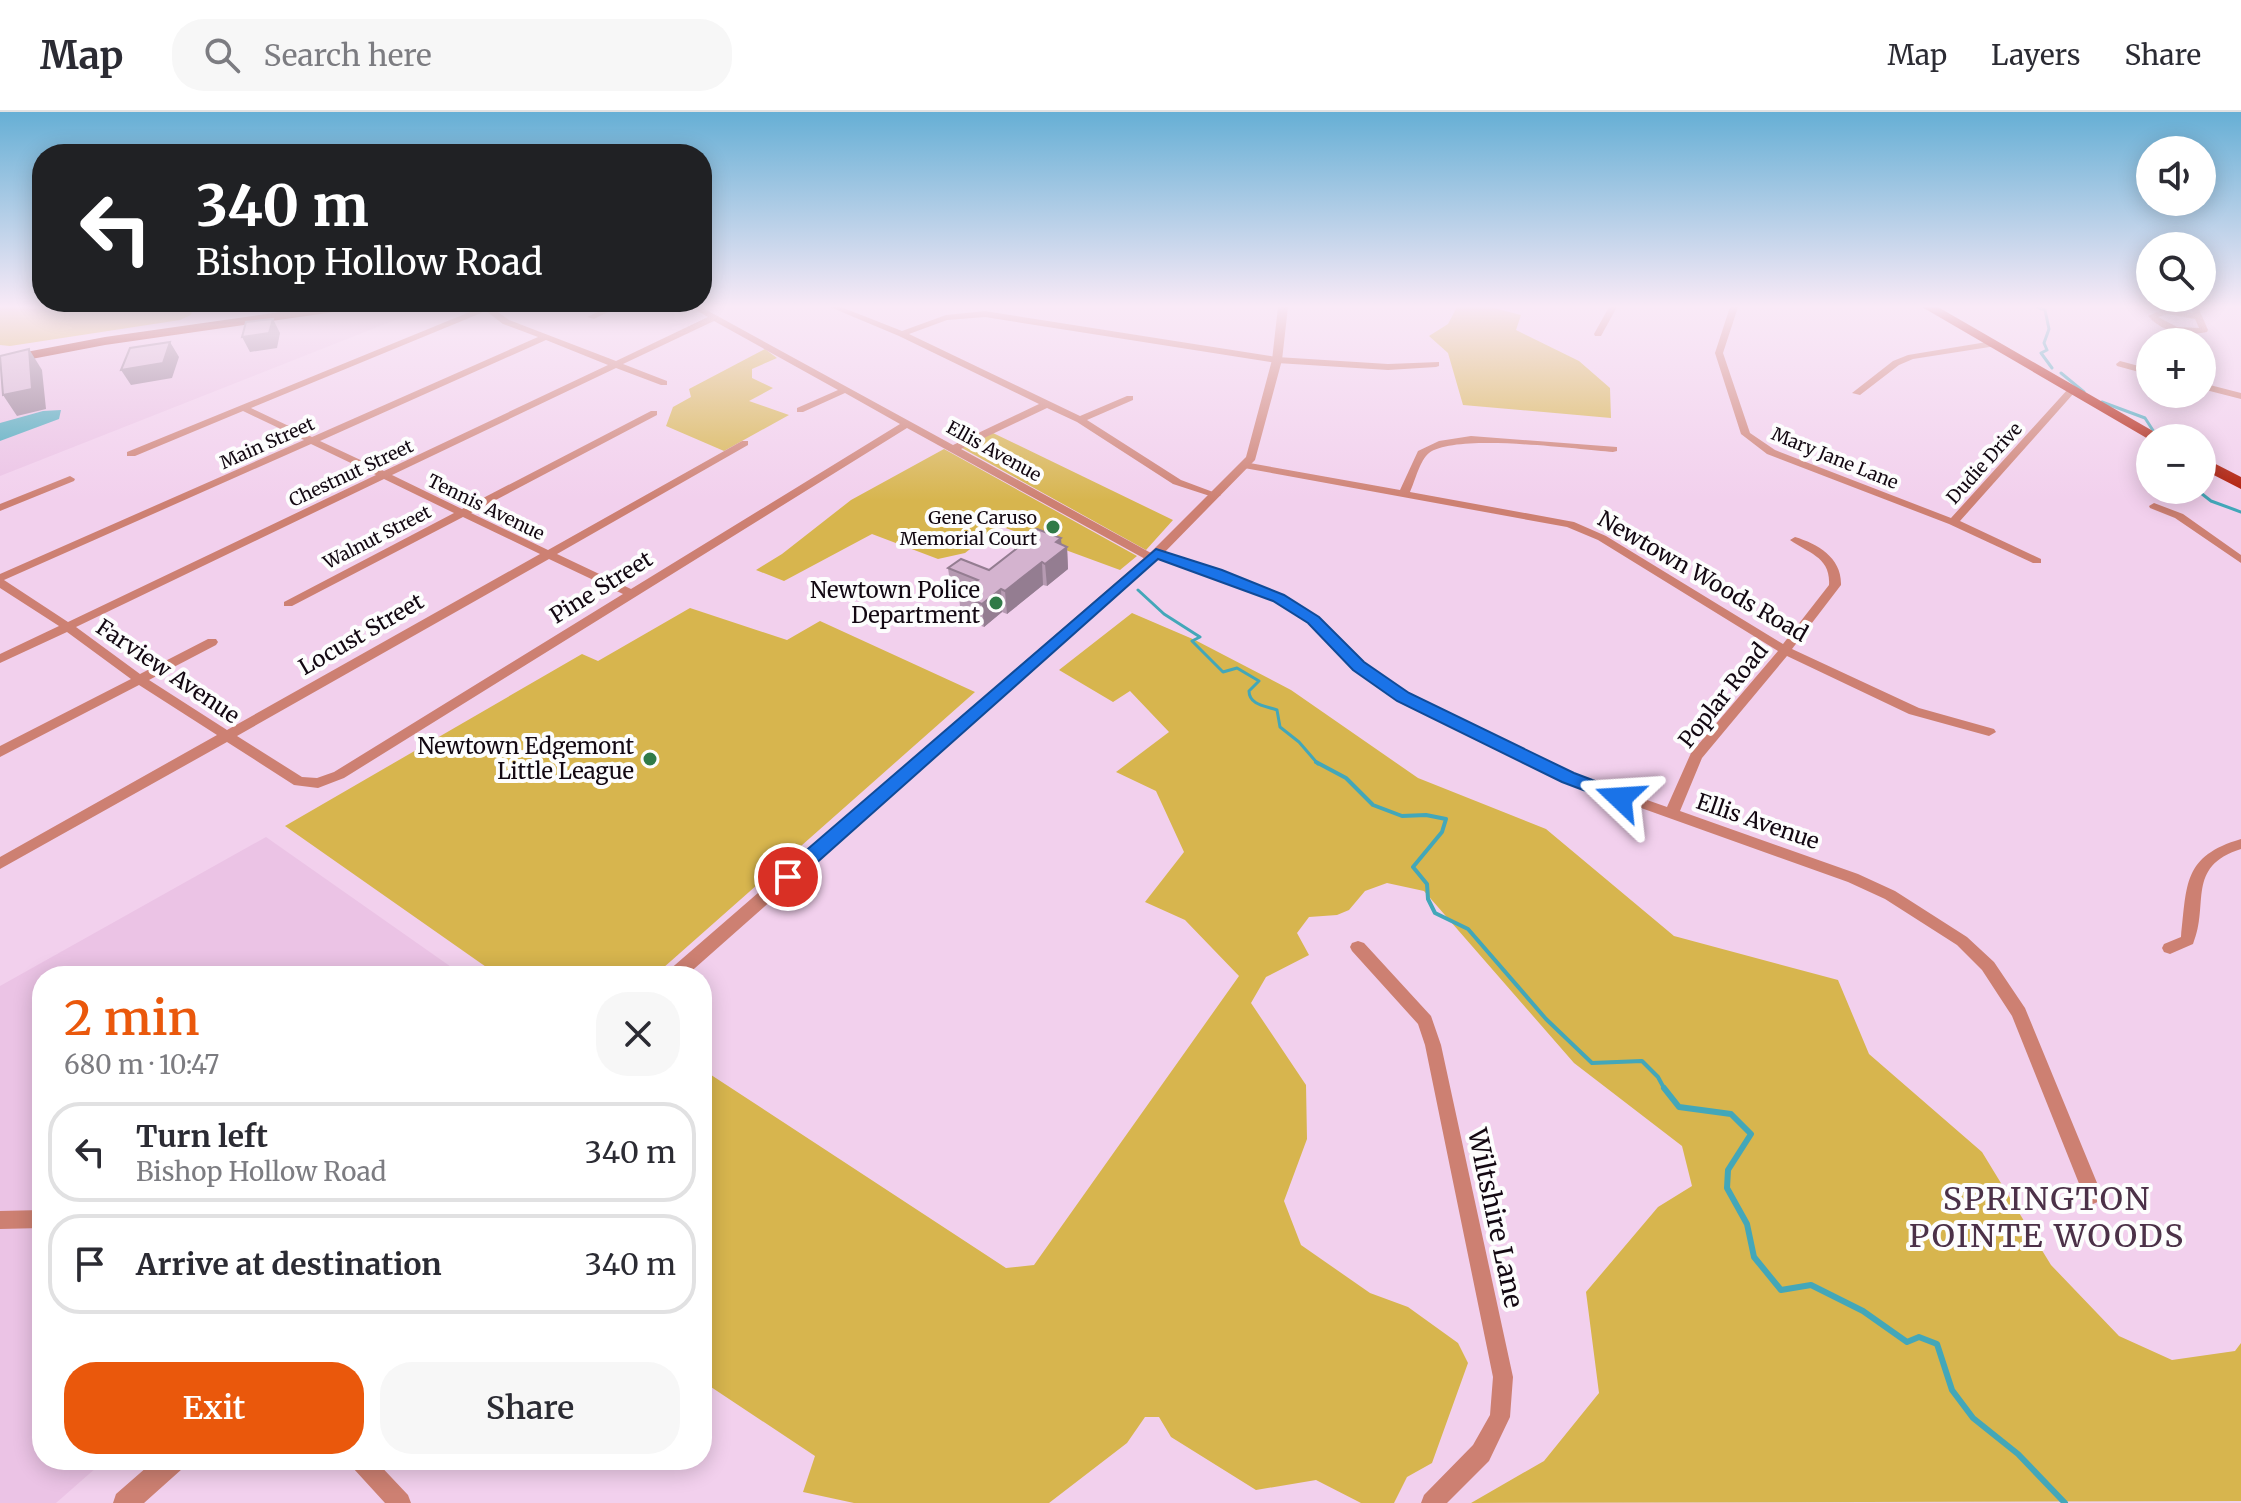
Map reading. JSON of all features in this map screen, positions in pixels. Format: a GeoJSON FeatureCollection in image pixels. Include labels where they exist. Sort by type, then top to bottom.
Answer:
{"type":"FeatureCollection","features":[{"type":"Feature","properties":{"kind":"main road"},"geometry":{"type":"LineString","coordinates":[[2039,372],[2136,427]]}},
{"type":"Feature","properties":{"kind":"main road"},"geometry":{"type":"LineString","coordinates":[[2216,470],[2241,484]]}},
{"type":"Feature","properties":{"kind":"street"},"geometry":{"type":"LineString","coordinates":[[131,454],[328,372]]}},
{"type":"Feature","properties":{"kind":"street","name":"Main Street"},"geometry":{"type":"LineString","coordinates":[[0,581],[467,372]]}},
{"type":"Feature","properties":{"kind":"street","name":"Chestnut Street"},"geometry":{"type":"LineString","coordinates":[[0,659],[599,372]]}},
{"type":"Feature","properties":{"kind":"street"},"geometry":{"type":"LineString","coordinates":[[638,372],[664,383]]}},
{"type":"Feature","properties":{"kind":"street","name":"Ellis Avenue"},"geometry":{"type":"LineString","coordinates":[[816,372],[1153,556],[1216,573],[1299,609],[1378,682],[1403,697],[1568,777],[1853,878],[1928,917],[1962,941],[1988,966],[2019,1013],[2093,1195]]}},
{"type":"Feature","properties":{"kind":"street"},"geometry":{"type":"LineString","coordinates":[[978,372],[1080,420],[1177,482],[1216,495]]}},
{"type":"Feature","properties":{"kind":"street"},"geometry":{"type":"LineString","coordinates":[[685,966],[1153,556],[1216,495],[1251,458],[1274,372]]}},
{"type":"Feature","properties":{"kind":"street","name":"Mary Jane Lane"},"geometry":{"type":"LineString","coordinates":[[1725,372],[1746,434],[1771,452],[1953,522],[2037,561]]}},
{"type":"Feature","properties":{"kind":"street"},"geometry":{"type":"LineString","coordinates":[[1857,393],[1884,372]]}},
{"type":"Feature","properties":{"kind":"street"},"geometry":{"type":"LineString","coordinates":[[800,410],[847,389]]}},
{"type":"Feature","properties":{"kind":"street"},"geometry":{"type":"LineString","coordinates":[[2216,390],[2241,396]]}},
{"type":"Feature","properties":{"kind":"street","name":"Dudie Drive"},"geometry":{"type":"LineString","coordinates":[[1953,522],[2071,391]]}},
{"type":"Feature","properties":{"kind":"street"},"geometry":{"type":"LineString","coordinates":[[1080,420],[1130,398]]}},
{"type":"Feature","properties":{"kind":"street"},"geometry":{"type":"LineString","coordinates":[[953,449],[1045,405]]}},
{"type":"Feature","properties":{"kind":"street","name":"Tennis Avenue"},"geometry":{"type":"LineString","coordinates":[[242,407],[631,594]]}},
{"type":"Feature","properties":{"kind":"street","name":"Walnut Street"},"geometry":{"type":"LineString","coordinates":[[288,604],[654,413]]}},
{"type":"Feature","properties":{"kind":"street","name":"Pine Street"},"geometry":{"type":"LineString","coordinates":[[318,783],[339,775],[907,424]]}},
{"type":"Feature","properties":{"kind":"street"},"geometry":{"type":"LineString","coordinates":[[1404,493],[1422,453],[1455,440],[1613,449]]}},
{"type":"Feature","properties":{"kind":"street","name":"Locust Street"},"geometry":{"type":"LineString","coordinates":[[0,864],[745,443]]}},
{"type":"Feature","properties":{"kind":"street","name":"Newtown Woods Road"},"geometry":{"type":"LineString","coordinates":[[1244,465],[1549,520],[1589,531],[1785,650],[1914,711],[1989,732]]}},
{"type":"Feature","properties":{"kind":"street"},"geometry":{"type":"LineString","coordinates":[[0,508],[70,479]]}},
{"type":"Feature","properties":{"kind":"street"},"geometry":{"type":"LineString","coordinates":[[2154,506],[2179,516],[2241,560]]}},
{"type":"Feature","properties":{"kind":"street","name":"Poplar Road"},"geometry":{"type":"LineString","coordinates":[[1671,815],[1696,756],[1835,585],[1837,574],[1831,562],[1810,545],[1795,540]]}},
{"type":"Feature","properties":{"kind":"street","name":"Farview Avenue"},"geometry":{"type":"LineString","coordinates":[[0,581],[140,680],[299,782],[318,783]]}},
{"type":"Feature","properties":{"kind":"street"},"geometry":{"type":"LineString","coordinates":[[0,752],[212,642]]}},
{"type":"Feature","properties":{"kind":"street"},"geometry":{"type":"LineString","coordinates":[[2170,948],[2188,940],[2202,862],[2223,848],[2241,844]]}},
{"type":"Feature","properties":{"kind":"street","name":"Wiltshire Lane"},"geometry":{"type":"LineString","coordinates":[[1358,947],[1425,1021],[1433,1045],[1503,1377],[1500,1417],[1481,1453],[1432,1503]]}},
{"type":"Feature","properties":{"kind":"street"},"geometry":{"type":"LineString","coordinates":[[0,1220],[32,1219]]}},
{"type":"Feature","properties":{"kind":"street"},"geometry":{"type":"LineString","coordinates":[[125,1503],[162,1470]]}},
{"type":"Feature","properties":{"kind":"street"},"geometry":{"type":"LineString","coordinates":[[370,1470],[400,1503]]}},
{"type":"Feature","properties":{"kind":"shaded area"},"geometry":{"type":"Polygon","coordinates":[[[0,372],[264,372],[0,476],[0,372]]]}},
{"type":"Feature","properties":{"kind":"shaded area"},"geometry":{"type":"Polygon","coordinates":[[[721,372],[752,372],[752,378],[773,388],[749,401],[789,415],[724,451],[666,426],[673,407],[691,397],[689,389],[721,372]]]}},
{"type":"Feature","properties":{"kind":"shaded area"},"geometry":{"type":"Polygon","coordinates":[[[1453,372],[1592,372],[1610,388],[1611,418],[1463,405],[1453,372]]]}},
{"type":"Feature","properties":{"kind":"shaded area"},"geometry":{"type":"Polygon","coordinates":[[[993,433],[1173,520],[1146,550],[962,448],[993,433]]]}},
{"type":"Feature","properties":{"kind":"shaded area"},"geometry":{"type":"Polygon","coordinates":[[[944,449],[1137,556],[1120,570],[1000,526],[965,553],[938,559],[872,534],[784,581],[756,570],[782,554],[851,500],[944,449]]]}},
{"type":"Feature","properties":{"kind":"shaded area","name":"Newtown Edgemont Little League"},"geometry":{"type":"Polygon","coordinates":[[[690,608],[787,640],[820,621],[975,692],[665,966],[485,966],[285,826],[582,654],[598,661],[690,608]]]}},
{"type":"Feature","properties":{"kind":"shaded area"},"geometry":{"type":"Polygon","coordinates":[[[1132,613],[1195,640],[1291,690],[1418,778],[1546,829],[1674,936],[1838,980],[1869,1054],[1982,1152],[2051,1265],[2119,1336],[2172,1360],[2235,1351],[2241,1343],[2241,1501],[1471,1503],[1544,1461],[1599,1393],[1586,1292],[1658,1207],[1692,1186],[1682,1146],[1574,1063],[1424,891],[1387,883],[1365,891],[1349,910],[1337,915],[1309,917],[1297,933],[1309,955],[1266,977],[1251,1003],[1306,1085],[1307,1139],[1284,1201],[1301,1245],[1370,1293],[1408,1307],[1458,1343],[1468,1363],[1432,1463],[1407,1477],[1394,1503],[1361,1503],[1316,1480],[1256,1490],[1171,1437],[1159,1417],[1145,1417],[1127,1443],[1049,1503],[854,1503],[803,1492],[815,1456],[712,1388],[712,1076],[1006,1268],[1034,1265],[1239,976],[1185,920],[1145,902],[1184,852],[1156,791],[1116,772],[1169,732],[1130,691],[1113,702],[1059,670],[1132,613]]]}},
{"type":"Feature","properties":{"kind":"shaded area"},"geometry":{"type":"Polygon","coordinates":[[[266,837],[450,966],[36,966],[266,837]]]}},
{"type":"Feature","properties":{"kind":"shaded area"},"geometry":{"type":"Polygon","coordinates":[[[32,968],[32,1470],[94,1470],[56,1503],[0,1503],[0,986],[32,968]]]}},
{"type":"Feature","properties":{"kind":"water"},"geometry":{"type":"Polygon","coordinates":[[[61,410],[59,419],[0,441],[0,423],[43,411],[61,410]]]}},
{"type":"Feature","properties":{"kind":"building"},"geometry":{"type":"Polygon","coordinates":[[[1,372],[31,372],[32,389],[3,395],[1,372]]]}},
{"type":"Feature","properties":{"kind":"building"},"geometry":{"type":"Polygon","coordinates":[[[1037,529],[1061,538],[1056,542],[1067,547],[982,604],[959,595],[978,580],[948,568],[961,559],[989,570],[1020,546],[1014,543],[1037,529]]]}},
{"type":"Feature","properties":{"kind":"waterway"},"geometry":{"type":"LineString","coordinates":[[2061,373],[2084,392]]}},
{"type":"Feature","properties":{"kind":"waterway"},"geometry":{"type":"LineString","coordinates":[[2102,402],[2145,418],[2149,424]]}},
{"type":"Feature","properties":{"kind":"waterway"},"geometry":{"type":"LineString","coordinates":[[2216,503],[2241,512]]}},
{"type":"Feature","properties":{"kind":"waterway"},"geometry":{"type":"LineString","coordinates":[[1138,590],[1164,614],[1200,637],[1192,641],[1223,672],[1237,668],[1259,681],[1249,691],[1252,699],[1277,710],[1280,727],[1299,742],[1317,762]]}},
{"type":"Feature","properties":{"kind":"waterway"},"geometry":{"type":"LineString","coordinates":[[1317,762],[1346,778],[1373,805],[1402,816],[1426,815],[1446,819],[1442,832],[1413,867],[1427,884],[1428,899],[1435,913],[1468,929],[1546,1019],[1592,1063],[1642,1061],[1658,1077],[1665,1090]]}},
{"type":"Feature","properties":{"kind":"waterway"},"geometry":{"type":"LineString","coordinates":[[1664,1088],[1679,1107],[1731,1114],[1751,1134],[1728,1170],[1727,1188],[1747,1224],[1754,1257],[1781,1290],[1811,1285],[1863,1311],[1907,1342],[1919,1337],[1937,1344],[1952,1390],[1973,1418],[2018,1454],[2065,1503]]}},
{"type":"Feature","properties":{"kind":"place","name":"Gene Caruso Memorial Court"},"geometry":{"type":"Point","coordinates":[1053,527]}},
{"type":"Feature","properties":{"kind":"place","name":"Newtown Police Department"},"geometry":{"type":"Point","coordinates":[996,603]}},
{"type":"Feature","properties":{"kind":"place","name":"Newtown Edgemont Little League"},"geometry":{"type":"Point","coordinates":[650,759]}},
{"type":"Feature","properties":{"kind":"district","name":"SPRINGTON POINTE WOODS"},"geometry":{"type":"Point","coordinates":[2047,1218]}},
{"type":"Feature","properties":{"kind":"route"},"geometry":{"type":"LineString","coordinates":[[788,877],[1156,554],[1216,573],[1299,609],[1359,666],[1403,697],[1568,777],[1620,798]]}}]}
